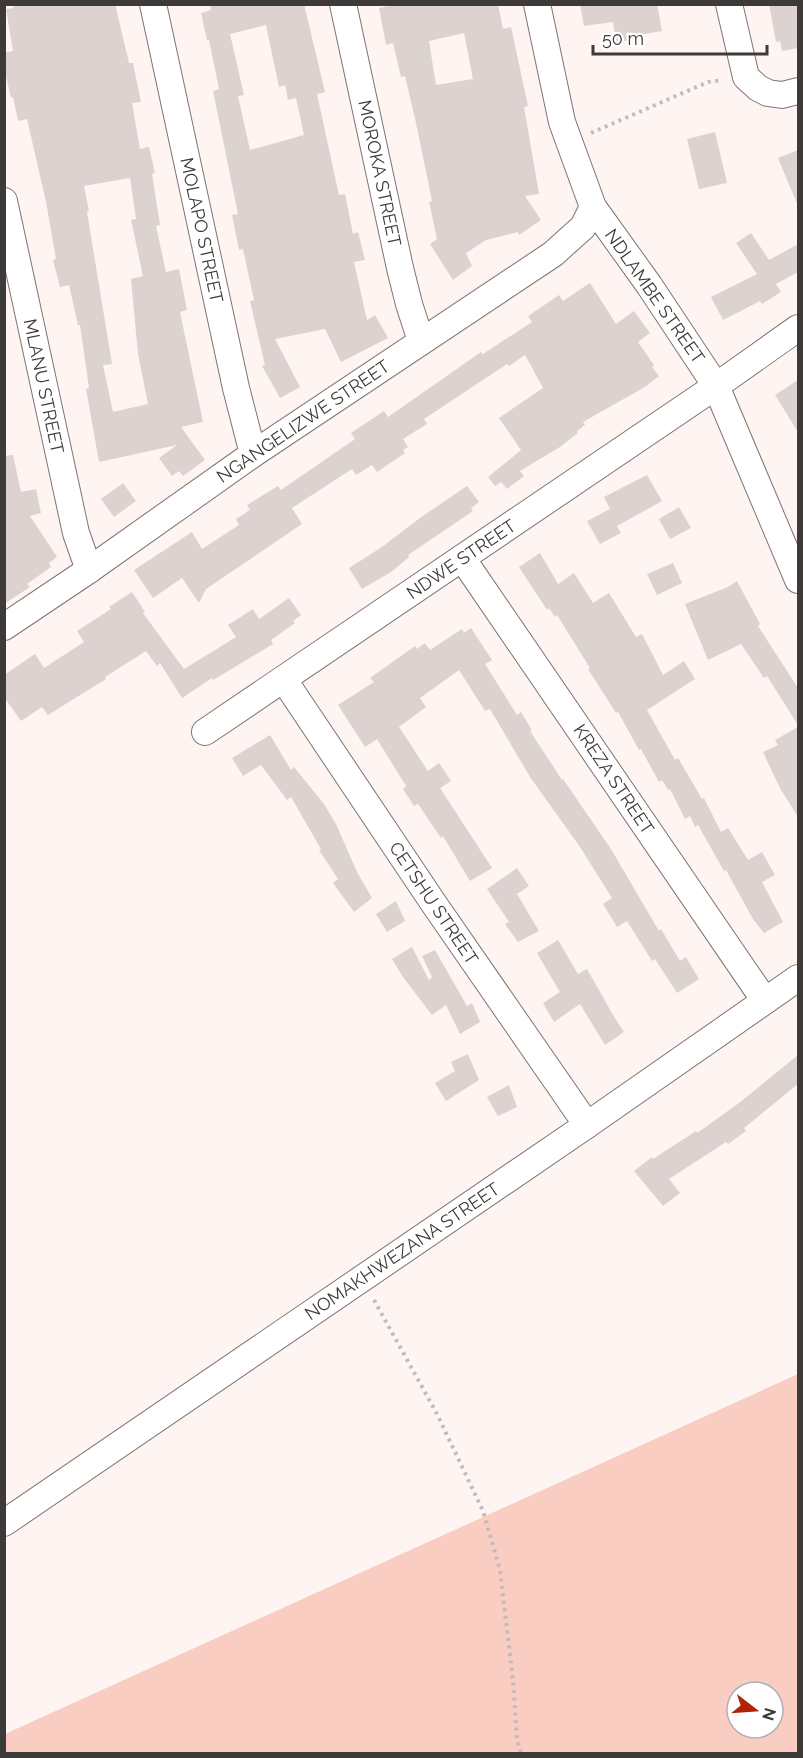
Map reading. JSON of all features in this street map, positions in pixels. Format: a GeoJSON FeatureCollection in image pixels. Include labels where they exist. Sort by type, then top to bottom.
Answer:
{"type":"FeatureCollection","features":[{"type":"Feature","properties":{"kind":"street","name":"MOLAPO STREET"},"geometry":{"type":"LineString","coordinates":[[153,4],[236,388],[253,454]]}},
{"type":"Feature","properties":{"kind":"street","name":"MOROKA STREET"},"geometry":{"type":"LineString","coordinates":[[343,4],[400,268],[421,340]]}},
{"type":"Feature","properties":{"kind":"street","name":"NDLAMBE STREET"},"geometry":{"type":"LineString","coordinates":[[537,4],[560,112],[593,207],[649,285],[716,386],[798,580]]}},
{"type":"Feature","properties":{"kind":"street"},"geometry":{"type":"LineString","coordinates":[[729,4],[746,77],[758,88],[768,93],[782,95],[798,91]]}},
{"type":"Feature","properties":{"kind":"street","name":"MLANU STREET"},"geometry":{"type":"LineString","coordinates":[[4,201],[76,534],[89,570]]}},
{"type":"Feature","properties":{"kind":"street","name":"NGANGELIZWE STREET"},"geometry":{"type":"LineString","coordinates":[[4,627],[253,454],[553,254],[583,227],[593,207]]}},
{"type":"Feature","properties":{"kind":"street","name":"NDWE STREET"},"geometry":{"type":"LineString","coordinates":[[205,732],[798,328]]}},
{"type":"Feature","properties":{"kind":"street","name":"KREZA STREET"},"geometry":{"type":"LineString","coordinates":[[462,558],[765,1001]]}},
{"type":"Feature","properties":{"kind":"street","name":"CETSHU STREET"},"geometry":{"type":"LineString","coordinates":[[284,680],[432,901],[587,1125]]}},
{"type":"Feature","properties":{"kind":"street","name":"NOMAKHWEZANA STREET"},"geometry":{"type":"LineString","coordinates":[[4,1523],[798,978]]}},
{"type":"Feature","properties":{"kind":"path"},"geometry":{"type":"LineString","coordinates":[[569,143],[708,82],[746,77]]}},
{"type":"Feature","properties":{"kind":"path"},"geometry":{"type":"LineString","coordinates":[[364,1277],[375,1302],[437,1414],[483,1511],[500,1570],[513,1680],[517,1741],[520,1752],[526,1754]]}},
{"type":"Feature","properties":{"kind":"shaded area"},"geometry":{"type":"Polygon","coordinates":[[[798,1374],[798,1753],[5,1753],[5,1734],[798,1374]]]}},
{"type":"Feature","properties":{"kind":"building"},"geometry":{"type":"Polygon","coordinates":[[[13,4],[115,4],[129,63],[133,63],[141,102],[132,103],[140,149],[149,147],[155,173],[152,174],[160,225],[156,226],[166,272],[179,269],[187,310],[180,312],[203,422],[181,427],[205,460],[183,476],[179,471],[172,476],[159,458],[177,445],[99,462],[86,389],[89,388],[80,325],[78,325],[69,285],[60,287],[53,260],[56,259],[46,202],[27,119],[18,121],[4,67],[4,53],[13,51],[6,9],[14,8],[13,4]],[[130,178],[84,186],[112,364],[103,365],[113,412],[148,404],[138,354],[131,279],[143,276],[131,220],[136,219],[130,178]]]}},
{"type":"Feature","properties":{"kind":"building"},"geometry":{"type":"Polygon","coordinates":[[[210,4],[304,4],[325,92],[317,94],[339,195],[345,194],[353,234],[358,232],[365,260],[354,262],[367,320],[375,315],[388,338],[341,362],[325,329],[275,339],[300,387],[280,398],[262,366],[265,365],[250,301],[254,300],[243,249],[239,250],[232,215],[238,214],[213,91],[219,89],[201,13],[211,10],[210,4]],[[266,25],[230,34],[244,95],[238,96],[250,150],[304,135],[296,98],[288,100],[285,85],[279,87],[266,25]]]}},
{"type":"Feature","properties":{"kind":"building"},"geometry":{"type":"Polygon","coordinates":[[[398,4],[498,4],[503,29],[511,27],[528,106],[524,107],[539,194],[525,196],[541,220],[519,235],[518,232],[486,240],[466,253],[472,266],[453,280],[430,244],[437,239],[429,202],[432,201],[416,123],[405,76],[401,77],[393,43],[386,45],[379,8],[398,4]],[[464,33],[429,41],[436,85],[473,79],[464,33]]]}},
{"type":"Feature","properties":{"kind":"building"},"geometry":{"type":"Polygon","coordinates":[[[580,4],[657,4],[662,31],[639,35],[640,39],[616,42],[613,22],[584,26],[580,4]]]}},
{"type":"Feature","properties":{"kind":"building"},"geometry":{"type":"Polygon","coordinates":[[[769,4],[798,4],[798,48],[782,51],[780,41],[776,42],[769,4]]]}},
{"type":"Feature","properties":{"kind":"building"},"geometry":{"type":"Polygon","coordinates":[[[715,132],[727,183],[699,189],[687,139],[715,132]]]}},
{"type":"Feature","properties":{"kind":"building"},"geometry":{"type":"Polygon","coordinates":[[[798,150],[798,206],[778,158],[798,150]]]}},
{"type":"Feature","properties":{"kind":"building"},"geometry":{"type":"Polygon","coordinates":[[[751,233],[769,260],[798,244],[798,272],[776,284],[781,292],[762,304],[760,301],[723,320],[711,297],[757,274],[736,243],[751,233]]]}},
{"type":"Feature","properties":{"kind":"building"},"geometry":{"type":"Polygon","coordinates":[[[590,283],[616,324],[634,311],[650,333],[638,342],[659,376],[645,387],[583,422],[585,425],[577,431],[578,433],[560,447],[520,471],[524,476],[507,489],[501,482],[495,486],[488,477],[521,450],[499,418],[543,388],[525,355],[509,366],[507,364],[424,419],[427,424],[403,439],[408,447],[403,450],[405,453],[377,472],[372,465],[356,475],[352,469],[292,508],[302,524],[206,589],[199,603],[182,578],[153,598],[134,570],[192,532],[202,549],[239,525],[236,519],[250,510],[247,505],[278,486],[281,490],[355,439],[351,433],[384,411],[388,417],[481,352],[483,354],[532,322],[528,316],[559,295],[563,301],[590,283]]]}},
{"type":"Feature","properties":{"kind":"building"},"geometry":{"type":"Polygon","coordinates":[[[798,380],[798,432],[775,395],[798,380]]]}},
{"type":"Feature","properties":{"kind":"building"},"geometry":{"type":"Polygon","coordinates":[[[13,455],[21,492],[36,489],[41,513],[30,516],[57,557],[49,563],[51,567],[27,584],[30,587],[4,604],[4,456],[13,455]]]}},
{"type":"Feature","properties":{"kind":"building"},"geometry":{"type":"Polygon","coordinates":[[[647,475],[662,501],[617,526],[621,533],[600,544],[587,521],[610,509],[604,497],[647,475]]]}},
{"type":"Feature","properties":{"kind":"building"},"geometry":{"type":"Polygon","coordinates":[[[123,483],[136,501],[114,517],[101,499],[123,483]]]}},
{"type":"Feature","properties":{"kind":"building"},"geometry":{"type":"Polygon","coordinates":[[[467,486],[479,502],[471,508],[473,511],[408,555],[409,557],[391,572],[362,589],[349,568],[467,486]]]}},
{"type":"Feature","properties":{"kind":"building"},"geometry":{"type":"Polygon","coordinates":[[[679,507],[691,528],[670,539],[659,519],[679,507]]]}},
{"type":"Feature","properties":{"kind":"building"},"geometry":{"type":"Polygon","coordinates":[[[540,553],[558,584],[574,573],[593,603],[609,593],[636,637],[642,634],[663,675],[684,661],[695,679],[647,710],[675,760],[678,758],[702,799],[704,798],[721,832],[728,828],[748,860],[762,852],[775,875],[762,882],[783,922],[764,933],[753,919],[698,825],[695,827],[690,816],[685,819],[670,789],[668,790],[662,780],[659,782],[641,749],[639,750],[618,712],[616,713],[588,669],[590,668],[557,615],[555,617],[549,608],[547,610],[519,567],[540,553]]]}},
{"type":"Feature","properties":{"kind":"building"},"geometry":{"type":"Polygon","coordinates":[[[673,563],[682,583],[657,595],[647,574],[673,563]]]}},
{"type":"Feature","properties":{"kind":"building"},"geometry":{"type":"Polygon","coordinates":[[[737,581],[760,624],[758,626],[798,688],[798,725],[767,676],[764,678],[741,644],[708,660],[685,604],[728,587],[737,581]]]}},
{"type":"Feature","properties":{"kind":"building"},"geometry":{"type":"Polygon","coordinates":[[[132,592],[145,612],[143,613],[184,669],[236,637],[228,625],[253,609],[259,619],[289,598],[301,615],[293,621],[295,623],[271,640],[273,644],[213,680],[212,678],[182,698],[160,663],[157,666],[146,651],[48,715],[42,707],[21,721],[4,697],[4,675],[35,654],[44,668],[84,642],[77,631],[132,592]]]}},
{"type":"Feature","properties":{"kind":"building"},"geometry":{"type":"Polygon","coordinates":[[[471,628],[492,660],[485,664],[517,715],[521,712],[532,730],[530,731],[562,780],[611,849],[659,931],[661,929],[680,961],[686,957],[699,979],[677,993],[655,959],[652,961],[627,921],[617,927],[603,904],[612,898],[580,847],[530,777],[490,709],[485,711],[459,670],[420,698],[426,707],[399,727],[428,771],[439,763],[451,781],[440,788],[492,868],[470,881],[443,836],[441,838],[418,804],[414,806],[403,789],[406,786],[377,739],[365,747],[338,705],[374,682],[370,678],[415,646],[417,649],[425,643],[430,650],[462,629],[464,633],[471,628]]]}},
{"type":"Feature","properties":{"kind":"building"},"geometry":{"type":"Polygon","coordinates":[[[798,727],[798,817],[780,788],[763,752],[778,745],[775,740],[798,727]]]}},
{"type":"Feature","properties":{"kind":"building"},"geometry":{"type":"Polygon","coordinates":[[[270,735],[291,770],[294,767],[324,804],[372,898],[354,912],[333,883],[338,879],[319,850],[321,849],[291,797],[287,800],[261,765],[243,776],[232,758],[270,735]]]}},
{"type":"Feature","properties":{"kind":"building"},"geometry":{"type":"Polygon","coordinates":[[[517,868],[529,886],[517,894],[539,931],[518,942],[505,924],[509,922],[487,889],[517,868]]]}},
{"type":"Feature","properties":{"kind":"building"},"geometry":{"type":"Polygon","coordinates":[[[396,901],[405,921],[387,932],[376,914],[396,901]]]}},
{"type":"Feature","properties":{"kind":"building"},"geometry":{"type":"Polygon","coordinates":[[[558,940],[578,974],[587,969],[624,1032],[605,1045],[580,1004],[554,1022],[543,1003],[560,992],[537,953],[558,940]]]}},
{"type":"Feature","properties":{"kind":"building"},"geometry":{"type":"Polygon","coordinates":[[[412,947],[429,980],[432,977],[422,956],[435,950],[467,1006],[472,1003],[480,1022],[460,1034],[446,1005],[432,1015],[392,959],[412,947]]]}},
{"type":"Feature","properties":{"kind":"building"},"geometry":{"type":"Polygon","coordinates":[[[468,1054],[479,1080],[446,1101],[435,1083],[455,1071],[451,1062],[468,1054]]]}},
{"type":"Feature","properties":{"kind":"building"},"geometry":{"type":"Polygon","coordinates":[[[798,1055],[798,1084],[744,1128],[746,1131],[669,1179],[680,1193],[663,1206],[634,1171],[652,1157],[653,1159],[696,1131],[697,1133],[739,1103],[798,1055]]]}},
{"type":"Feature","properties":{"kind":"building"},"geometry":{"type":"Polygon","coordinates":[[[509,1085],[517,1107],[498,1116],[487,1097],[509,1085]]]}}]}
